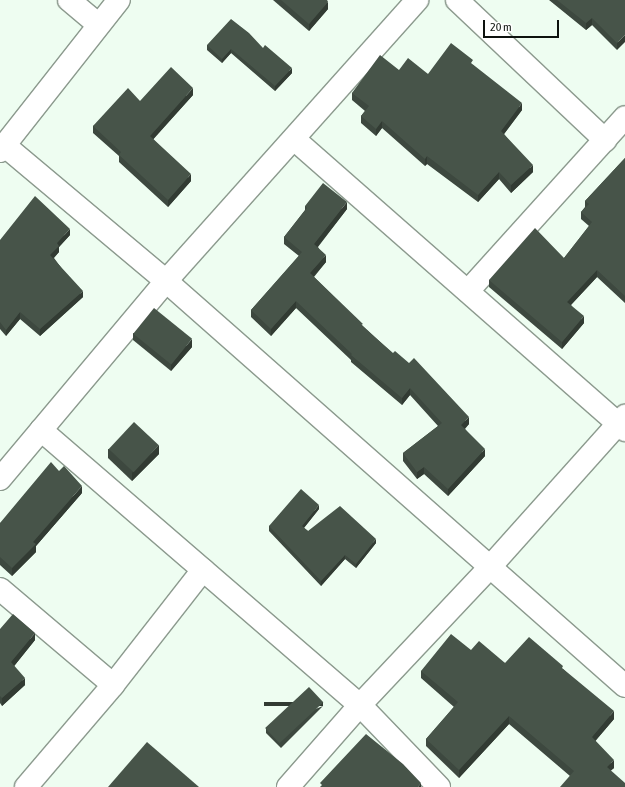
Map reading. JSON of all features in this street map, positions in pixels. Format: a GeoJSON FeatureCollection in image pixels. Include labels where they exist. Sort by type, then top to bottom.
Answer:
{"type":"FeatureCollection","features":[{"type":"Feature","properties":{"kind":"street"},"geometry":{"type":"LineString","coordinates":[[69,0],[98,24]]}},
{"type":"Feature","properties":{"kind":"street"},"geometry":{"type":"LineString","coordinates":[[119,0],[98,24],[2,148],[166,281],[625,686]]}},
{"type":"Feature","properties":{"kind":"street"},"geometry":{"type":"LineString","coordinates":[[0,479],[166,281],[294,139],[416,0]]}},
{"type":"Feature","properties":{"kind":"street"},"geometry":{"type":"LineString","coordinates":[[457,0],[605,140]]}},
{"type":"Feature","properties":{"kind":"street"},"geometry":{"type":"LineString","coordinates":[[468,291],[625,117]]}},
{"type":"Feature","properties":{"kind":"street"},"geometry":{"type":"LineString","coordinates":[[288,787],[360,705],[623,423],[468,291],[294,139]]}},
{"type":"Feature","properties":{"kind":"street"},"geometry":{"type":"LineString","coordinates":[[41,430],[360,705],[439,787]]}},
{"type":"Feature","properties":{"kind":"street"},"geometry":{"type":"LineString","coordinates":[[26,787],[113,685],[203,570]]}},
{"type":"Feature","properties":{"kind":"street"},"geometry":{"type":"LineString","coordinates":[[0,589],[113,685]]}},
{"type":"Feature","properties":{"kind":"building"},"geometry":{"type":"Polygon","coordinates":[[[281,0],[327,0],[328,2],[309,24],[281,0]]]}},
{"type":"Feature","properties":{"kind":"building"},"geometry":{"type":"Polygon","coordinates":[[[557,0],[625,0],[625,35],[617,43],[592,18],[586,23],[557,0]]]}},
{"type":"Feature","properties":{"kind":"building"},"geometry":{"type":"Polygon","coordinates":[[[231,19],[249,33],[263,48],[265,45],[292,68],[275,86],[231,49],[222,59],[207,45],[231,19]]]}},
{"type":"Feature","properties":{"kind":"building"},"geometry":{"type":"Polygon","coordinates":[[[451,43],[473,60],[471,63],[522,103],[501,131],[533,165],[511,185],[499,172],[478,195],[427,156],[425,159],[382,121],[376,129],[361,116],[369,106],[352,93],[380,55],[399,70],[408,58],[428,74],[451,43]]]}},
{"type":"Feature","properties":{"kind":"building"},"geometry":{"type":"Polygon","coordinates":[[[171,67],[193,88],[150,136],[191,174],[168,200],[119,155],[121,152],[93,126],[128,88],[140,101],[171,67]]]}},
{"type":"Feature","properties":{"kind":"building"},"geometry":{"type":"Polygon","coordinates":[[[625,158],[625,296],[597,270],[567,302],[584,316],[562,342],[489,280],[535,228],[564,258],[592,222],[581,212],[589,204],[585,201],[625,158]]]}},
{"type":"Feature","properties":{"kind":"building"},"geometry":{"type":"Polygon","coordinates":[[[323,183],[347,202],[314,244],[326,255],[310,273],[363,324],[361,325],[393,353],[395,351],[409,363],[414,358],[469,417],[461,425],[485,449],[448,489],[424,467],[417,472],[403,453],[442,423],[410,388],[402,398],[351,355],[352,354],[296,301],[271,329],[251,310],[302,252],[284,237],[307,208],[305,206],[323,183]]]}},
{"type":"Feature","properties":{"kind":"building"},"geometry":{"type":"Polygon","coordinates":[[[35,196],[70,229],[57,243],[59,246],[50,255],[83,291],[40,329],[20,312],[6,330],[0,322],[0,240],[35,196]]]}},
{"type":"Feature","properties":{"kind":"building"},"geometry":{"type":"Polygon","coordinates":[[[154,308],[192,339],[171,364],[133,334],[154,308]]]}},
{"type":"Feature","properties":{"kind":"building"},"geometry":{"type":"Polygon","coordinates":[[[134,422],[159,445],[134,472],[109,449],[134,422]]]}},
{"type":"Feature","properties":{"kind":"building"},"geometry":{"type":"Polygon","coordinates":[[[51,462],[59,471],[64,466],[82,486],[33,542],[36,544],[12,568],[0,557],[0,523],[51,462]]]}},
{"type":"Feature","properties":{"kind":"building"},"geometry":{"type":"Polygon","coordinates":[[[301,489],[319,505],[302,526],[308,531],[340,506],[376,539],[356,564],[345,555],[321,581],[269,526],[301,489]]]}},
{"type":"Feature","properties":{"kind":"building"},"geometry":{"type":"Polygon","coordinates":[[[13,614],[35,633],[11,662],[25,678],[2,698],[0,696],[0,629],[13,614]]]}},
{"type":"Feature","properties":{"kind":"building"},"geometry":{"type":"Polygon","coordinates":[[[451,634],[471,650],[479,641],[505,663],[529,637],[563,666],[562,668],[614,711],[592,737],[614,760],[607,767],[625,783],[625,787],[560,787],[574,771],[509,716],[459,770],[426,739],[458,702],[421,671],[451,634]]]}},
{"type":"Feature","properties":{"kind":"building"},"geometry":{"type":"Polygon","coordinates":[[[309,687],[323,702],[279,743],[265,728],[309,687]]]}},
{"type":"Feature","properties":{"kind":"building"},"geometry":{"type":"Polygon","coordinates":[[[366,734],[403,764],[421,783],[418,787],[320,787],[322,785],[320,783],[366,734]]]}},
{"type":"Feature","properties":{"kind":"building"},"geometry":{"type":"Polygon","coordinates":[[[147,742],[199,787],[108,787],[147,742]]]}}]}
